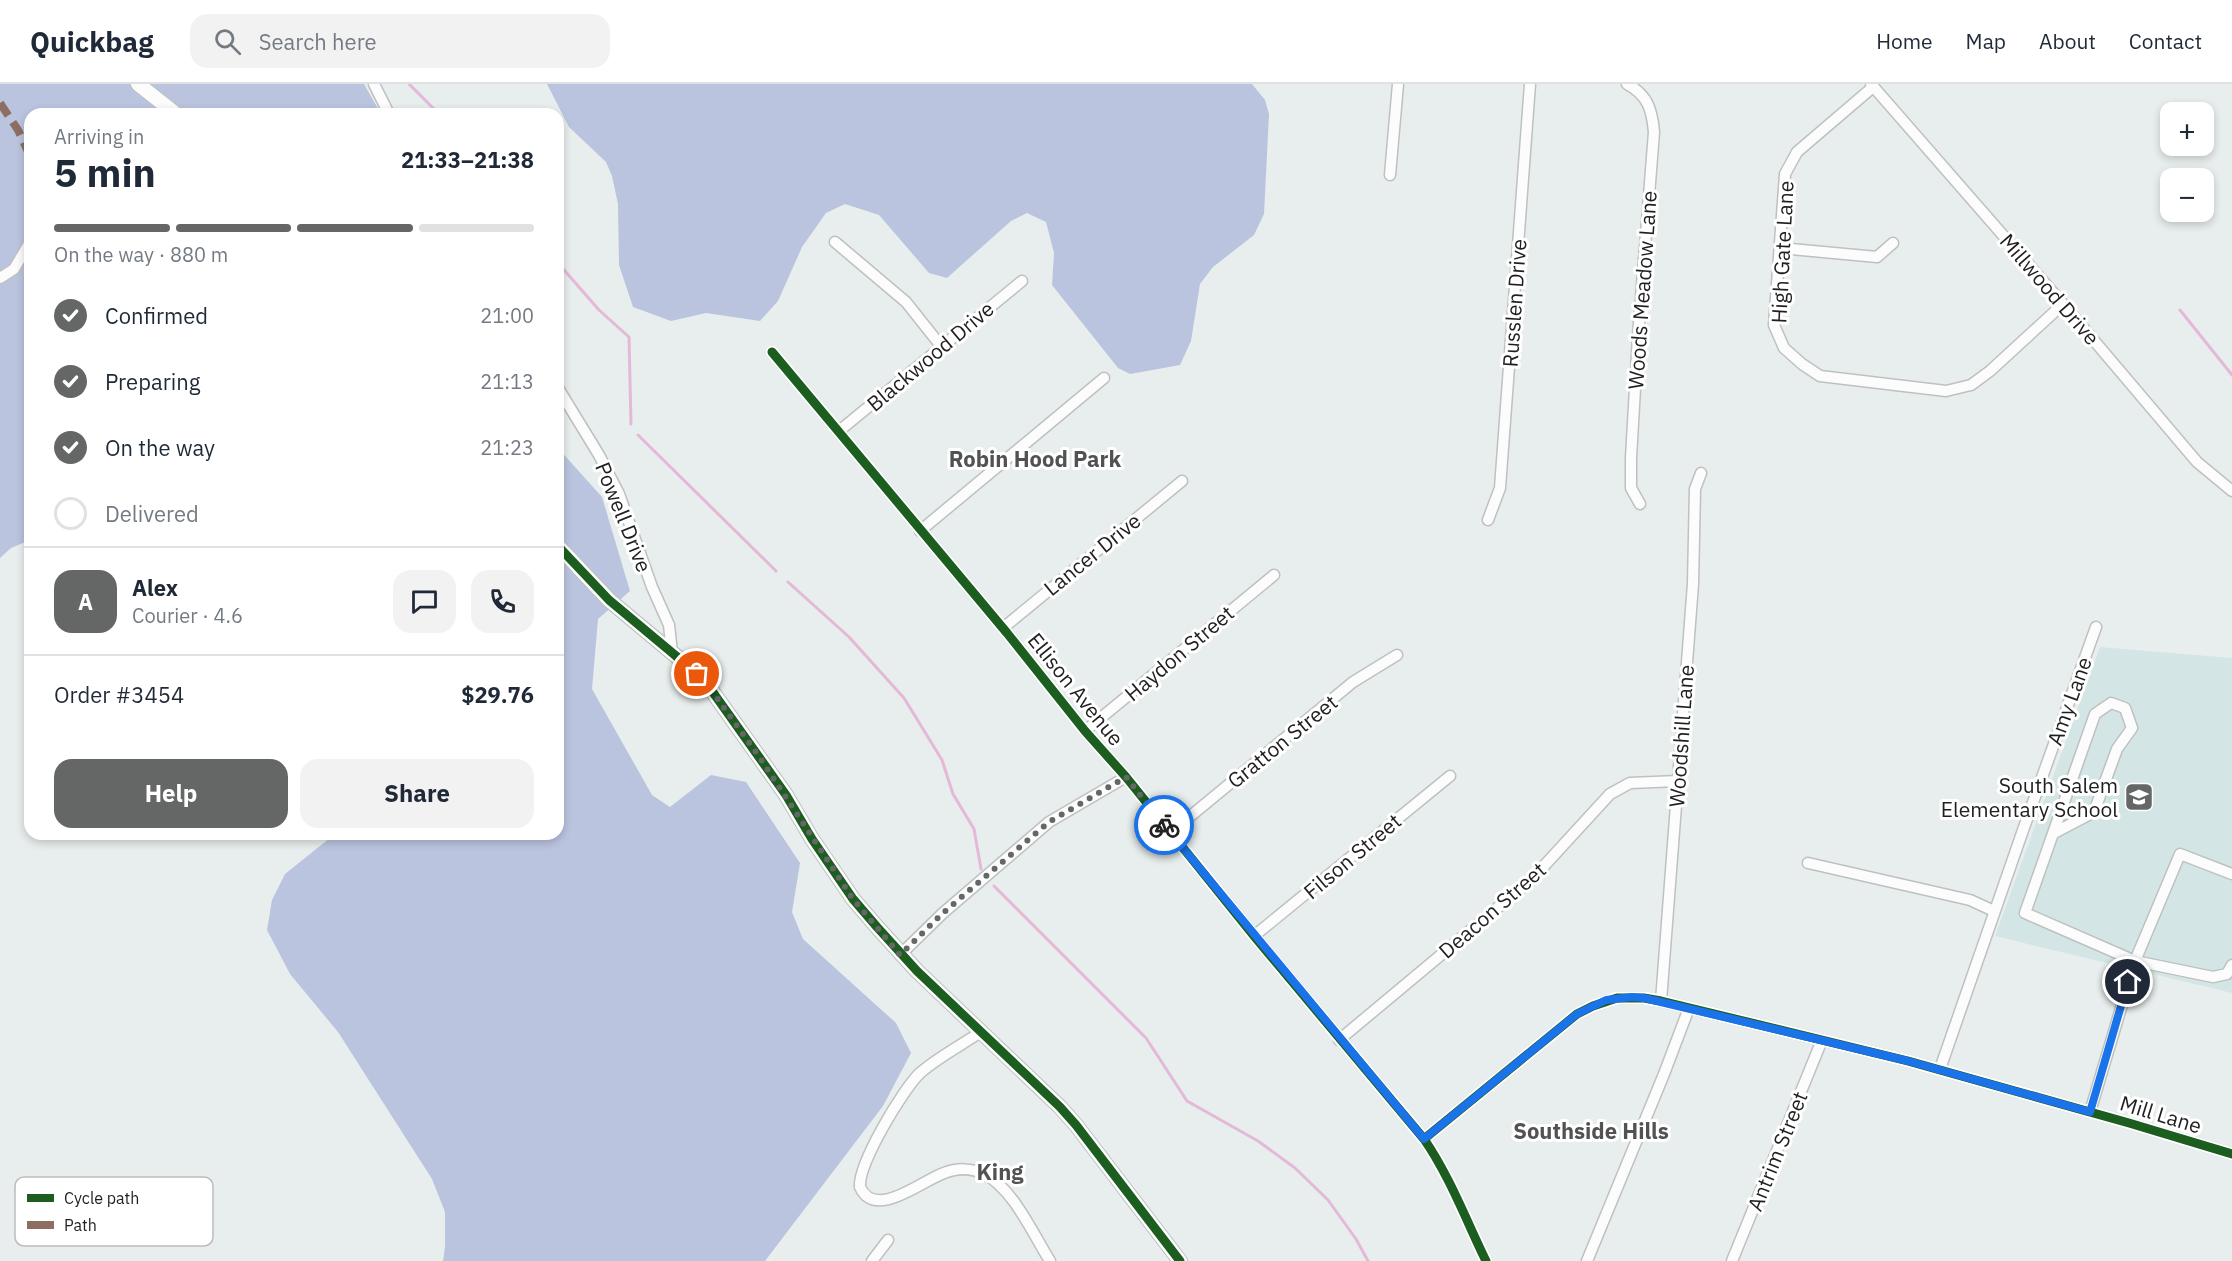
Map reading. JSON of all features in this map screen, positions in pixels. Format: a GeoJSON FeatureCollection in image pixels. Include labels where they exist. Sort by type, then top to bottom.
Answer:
{"type":"FeatureCollection","features":[{"type":"Feature","properties":{"kind":"street"},"geometry":{"type":"LineString","coordinates":[[138,84],[168,108]]}},
{"type":"Feature","properties":{"kind":"street"},"geometry":{"type":"LineString","coordinates":[[374,84],[386,108]]}},
{"type":"Feature","properties":{"kind":"street"},"geometry":{"type":"LineString","coordinates":[[1390,175],[1398,84]]}},
{"type":"Feature","properties":{"kind":"street","name":"Russlen Drive"},"geometry":{"type":"LineString","coordinates":[[1488,520],[1500,488],[1530,84]]}},
{"type":"Feature","properties":{"kind":"street","name":"Woods Meadow Lane"},"geometry":{"type":"LineString","coordinates":[[1628,84],[1650,105],[1654,132],[1631,458],[1632,488],[1640,504]]}},
{"type":"Feature","properties":{"kind":"street","name":"High Gate Lane"},"geometry":{"type":"LineString","coordinates":[[1872,85],[1797,152],[1785,174],[1774,325],[1784,348],[1802,364],[1820,375],[1946,391],[1971,385],[1990,371],[2063,304]]}},
{"type":"Feature","properties":{"kind":"street","name":"Millwood Drive"},"geometry":{"type":"LineString","coordinates":[[1872,85],[2197,462],[2232,491]]}},
{"type":"Feature","properties":{"kind":"street"},"geometry":{"type":"LineString","coordinates":[[835,242],[906,302],[941,346]]}},
{"type":"Feature","properties":{"kind":"street"},"geometry":{"type":"LineString","coordinates":[[1780,248],[1877,257],[1893,243]]}},
{"type":"Feature","properties":{"kind":"street"},"geometry":{"type":"LineString","coordinates":[[0,278],[14,269],[24,252]]}},
{"type":"Feature","properties":{"kind":"street","name":"Blackwood Drive"},"geometry":{"type":"LineString","coordinates":[[839,431],[1022,281]]}},
{"type":"Feature","properties":{"kind":"street","name":"Ellison Avenue"},"geometry":{"type":"LineString","coordinates":[[772,352],[1003,628],[1085,731],[1126,777],[1339,1040],[1424,1139],[1446,1175],[1486,1261]]}},
{"type":"Feature","properties":{"kind":"street"},"geometry":{"type":"LineString","coordinates":[[920,531],[1104,378]]}},
{"type":"Feature","properties":{"kind":"street","name":"Powell Drive"},"geometry":{"type":"LineString","coordinates":[[564,398],[599,455],[619,494],[652,587],[669,626],[672,653]]}},
{"type":"Feature","properties":{"kind":"street","name":"Woodshill Lane"},"geometry":{"type":"LineString","coordinates":[[1661,1001],[1693,585],[1695,489],[1701,473]]}},
{"type":"Feature","properties":{"kind":"street","name":"Lancer Drive"},"geometry":{"type":"LineString","coordinates":[[1003,628],[1182,481]]}},
{"type":"Feature","properties":{"kind":"street"},"geometry":{"type":"LineString","coordinates":[[564,552],[609,600],[697,674],[712,691],[786,795],[812,839],[853,899],[900,955],[982,1031],[1076,1125],[1180,1261]]}},
{"type":"Feature","properties":{"kind":"street","name":"Haydon Street"},"geometry":{"type":"LineString","coordinates":[[1085,731],[1274,575]]}},
{"type":"Feature","properties":{"kind":"street","name":"Amy Lane"},"geometry":{"type":"LineString","coordinates":[[1940,1069],[2096,627]]}},
{"type":"Feature","properties":{"kind":"street","name":"Gratton Street"},"geometry":{"type":"LineString","coordinates":[[1170,833],[1353,682],[1397,655]]}},
{"type":"Feature","properties":{"kind":"street"},"geometry":{"type":"LineString","coordinates":[[2054,833],[2094,812],[2117,749],[2132,728],[2125,708],[2111,703],[2095,714],[2025,912],[2135,961],[2214,977],[2227,974],[2232,965]]}},
{"type":"Feature","properties":{"kind":"street","name":"Filson Street"},"geometry":{"type":"LineString","coordinates":[[1254,936],[1450,776]]}},
{"type":"Feature","properties":{"kind":"street"},"geometry":{"type":"LineString","coordinates":[[900,955],[943,913],[1049,822],[1126,777]]}},
{"type":"Feature","properties":{"kind":"street","name":"Deacon Street"},"geometry":{"type":"LineString","coordinates":[[1339,1040],[1532,879],[1610,794],[1630,783],[1678,782]]}},
{"type":"Feature","properties":{"kind":"street"},"geometry":{"type":"LineString","coordinates":[[2090,1112],[2135,961],[2180,854],[2232,874]]}},
{"type":"Feature","properties":{"kind":"street"},"geometry":{"type":"LineString","coordinates":[[1808,863],[1970,900],[1994,911]]}},
{"type":"Feature","properties":{"kind":"street","name":"Mill Lane"},"geometry":{"type":"LineString","coordinates":[[1424,1139],[1577,1014],[1617,998],[1644,998],[1940,1069],[2232,1154]]}},
{"type":"Feature","properties":{"kind":"street"},"geometry":{"type":"LineString","coordinates":[[1587,1261],[1689,1008]]}},
{"type":"Feature","properties":{"kind":"street"},"geometry":{"type":"LineString","coordinates":[[982,1031],[931,1065],[912,1083],[870,1151],[863,1166],[860,1187],[872,1198],[888,1200],[947,1171],[962,1169],[983,1173],[1003,1188],[1050,1261]]}},
{"type":"Feature","properties":{"kind":"street","name":"Antrim Street"},"geometry":{"type":"LineString","coordinates":[[1731,1261],[1822,1040]]}},
{"type":"Feature","properties":{"kind":"street"},"geometry":{"type":"LineString","coordinates":[[872,1261],[888,1240]]}},
{"type":"Feature","properties":{"kind":"shaded area"},"geometry":{"type":"Polygon","coordinates":[[[0,84],[364,84],[378,108],[24,108],[24,543],[11,548],[0,558],[0,84]]]}},
{"type":"Feature","properties":{"kind":"shaded area"},"geometry":{"type":"Polygon","coordinates":[[[547,84],[1252,84],[1265,100],[1269,114],[1264,214],[1254,235],[1213,267],[1200,284],[1191,341],[1180,365],[1130,374],[1118,368],[1052,285],[1054,253],[1046,222],[1027,213],[1011,221],[947,278],[929,273],[879,215],[845,204],[826,213],[802,247],[778,301],[760,321],[706,313],[671,321],[633,307],[619,265],[618,204],[612,176],[606,162],[569,127],[564,117],[564,108],[559,108],[547,84]]]}},
{"type":"Feature","properties":{"kind":"shaded area"},"geometry":{"type":"Polygon","coordinates":[[[564,455],[602,497],[630,591],[598,619],[592,689],[652,795],[670,807],[711,775],[746,782],[800,863],[792,912],[803,939],[896,1023],[911,1053],[883,1106],[765,1261],[443,1261],[445,1212],[432,1179],[338,1032],[290,974],[267,930],[272,900],[285,874],[328,840],[564,840],[564,455]]]}},
{"type":"Feature","properties":{"kind":"shaded area","name":"South Salem Elementary School"},"geometry":{"type":"Polygon","coordinates":[[[2100,647],[2232,658],[2232,993],[1995,936],[2100,647]]]}},
{"type":"Feature","properties":{"kind":"waterway"},"geometry":{"type":"LineString","coordinates":[[409,84],[433,108]]}},
{"type":"Feature","properties":{"kind":"waterway"},"geometry":{"type":"LineString","coordinates":[[564,270],[599,310],[629,337],[631,424]]}},
{"type":"Feature","properties":{"kind":"waterway"},"geometry":{"type":"LineString","coordinates":[[2180,310],[2232,375]]}},
{"type":"Feature","properties":{"kind":"waterway"},"geometry":{"type":"LineString","coordinates":[[638,435],[776,571]]}},
{"type":"Feature","properties":{"kind":"waterway"},"geometry":{"type":"LineString","coordinates":[[788,582],[849,637],[904,698],[942,760],[953,794],[974,829],[981,869]]}},
{"type":"Feature","properties":{"kind":"waterway"},"geometry":{"type":"LineString","coordinates":[[994,886],[1146,1038],[1187,1101],[1258,1141],[1295,1168],[1328,1200],[1356,1239],[1368,1261]]}},
{"type":"Feature","properties":{"kind":"marked path"},"geometry":{"type":"LineString","coordinates":[[0,103],[24,143]]}},
{"type":"Feature","properties":{"kind":"cycle path"},"geometry":{"type":"LineString","coordinates":[[772,352],[1424,1139],[1450,1183],[1486,1261]]}},
{"type":"Feature","properties":{"kind":"cycle path"},"geometry":{"type":"LineString","coordinates":[[564,552],[609,600],[688,666],[712,691],[786,795],[812,839],[853,899],[917,971],[1060,1107],[1180,1261]]}},
{"type":"Feature","properties":{"kind":"cycle path"},"geometry":{"type":"LineString","coordinates":[[1424,1139],[1577,1014],[1617,998],[1644,998],[1908,1061],[2232,1154]]}},
{"type":"Feature","properties":{"kind":"way so far"},"geometry":{"type":"LineString","coordinates":[[697,674],[712,691],[786,795],[812,839],[853,899],[900,955],[943,913],[1049,822],[1126,777],[1164,825]]}},
{"type":"Feature","properties":{"kind":"place","name":"South Salem Elementary School"},"geometry":{"type":"Point","coordinates":[2139,797]}},
{"type":"Feature","properties":{"kind":"district","name":"Robin Hood Park"},"geometry":{"type":"Point","coordinates":[1035,458]}},
{"type":"Feature","properties":{"kind":"district","name":"Southside Hills"},"geometry":{"type":"Point","coordinates":[1591,1130]}},
{"type":"Feature","properties":{"kind":"district","name":"King"},"geometry":{"type":"Point","coordinates":[1000,1171]}},
{"type":"Feature","properties":{"kind":"route"},"geometry":{"type":"LineString","coordinates":[[1164,825],[1424,1139],[1577,1014],[1606,1000],[1632,997],[1713,1013],[1908,1061],[2090,1112],[2128,982]]}}]}
